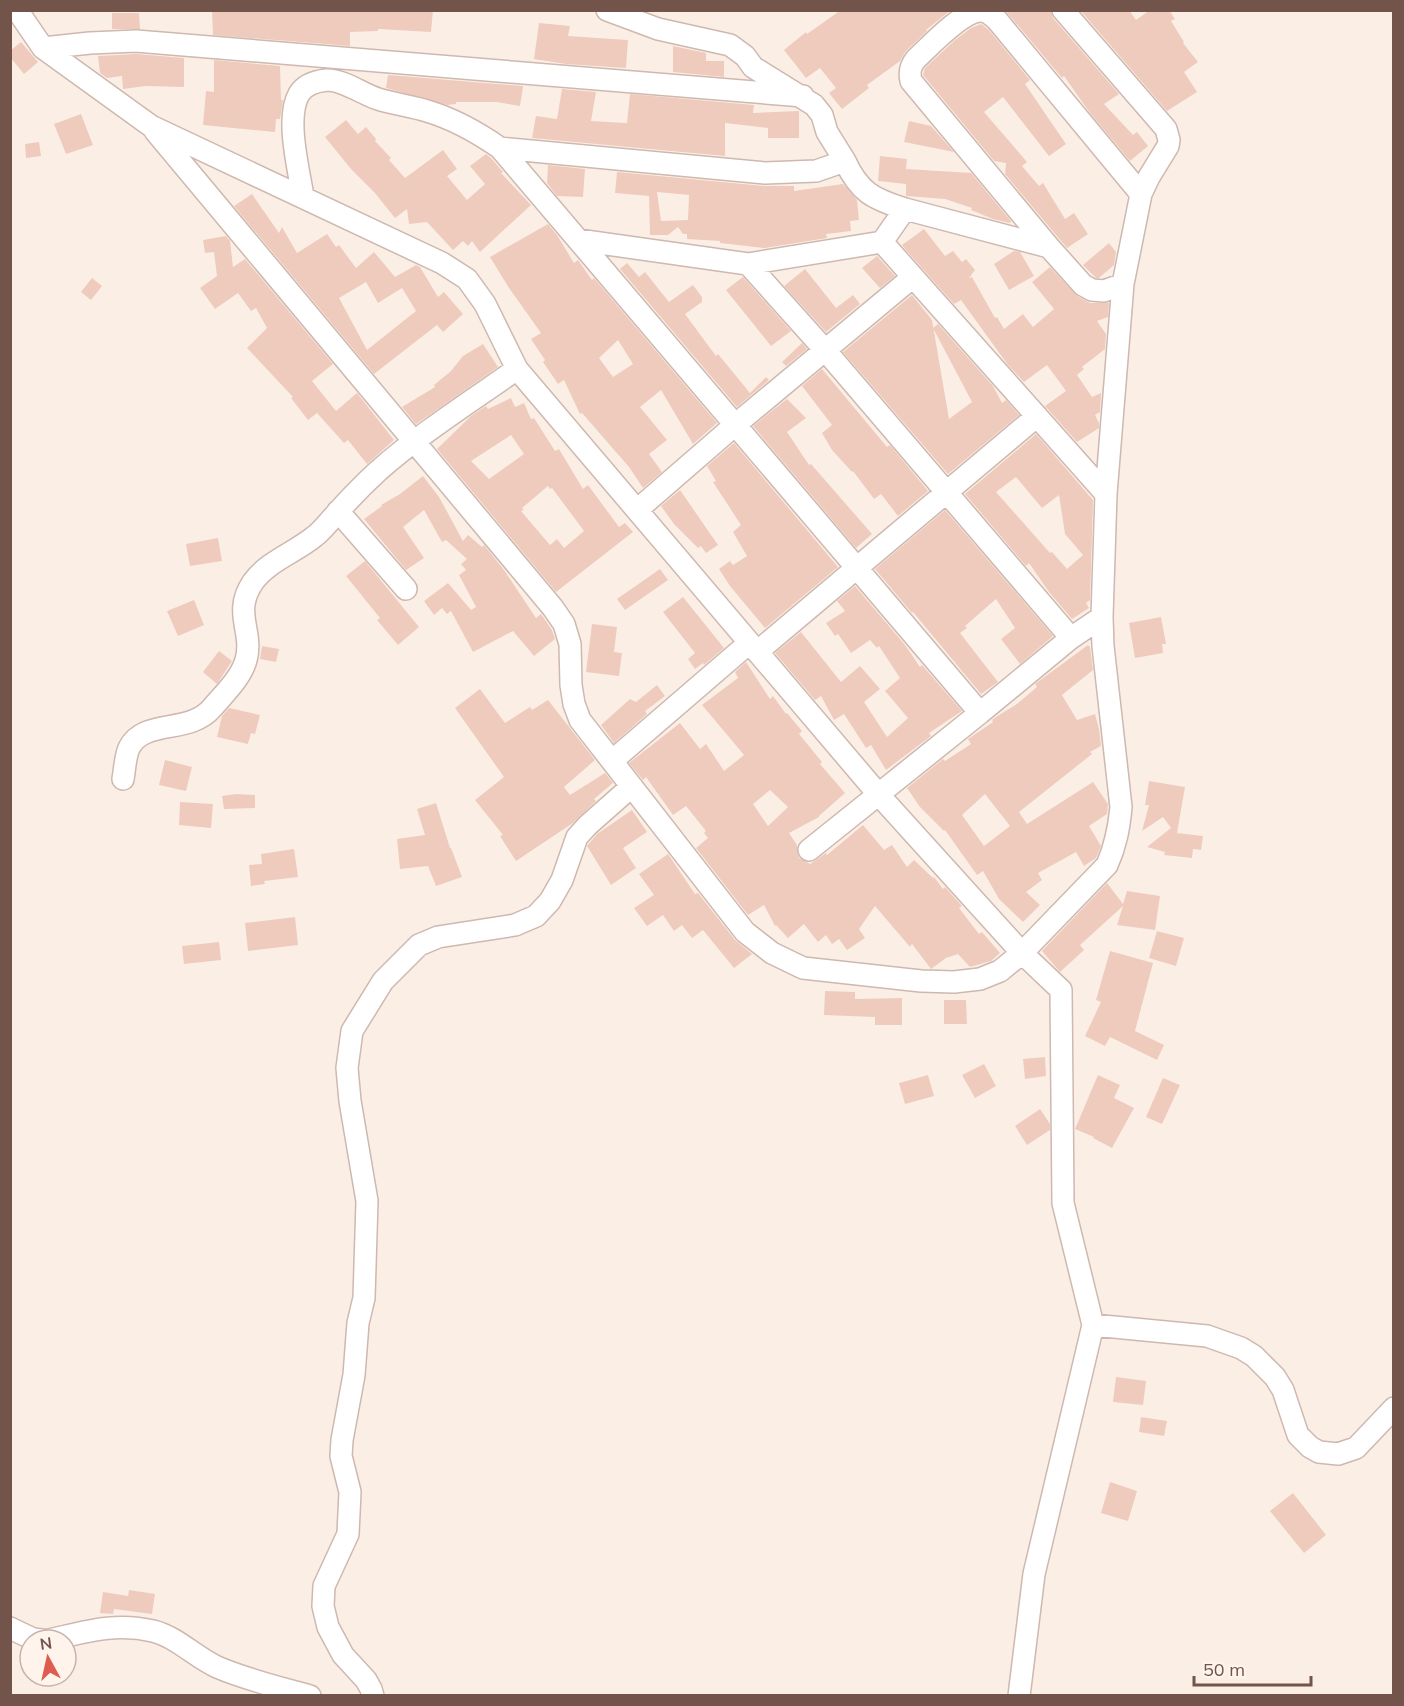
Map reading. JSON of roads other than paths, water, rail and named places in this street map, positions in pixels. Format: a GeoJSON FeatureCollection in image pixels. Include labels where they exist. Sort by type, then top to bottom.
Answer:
{"type":"FeatureCollection","features":[{"type":"Feature","properties":{"kind":"street"},"geometry":{"type":"LineString","coordinates":[[17,10],[43,48],[151,126],[442,263],[467,279],[485,304],[517,369],[879,795],[1022,953],[1061,990],[1063,1203],[1093,1325],[1034,1574],[1019,1695]]}},
{"type":"Feature","properties":{"kind":"street"},"geometry":{"type":"LineString","coordinates":[[607,10],[658,29],[730,45],[745,56],[753,67],[803,96],[814,105],[822,115],[827,132],[855,182],[885,203],[1049,247]]}},
{"type":"Feature","properties":{"kind":"street"},"geometry":{"type":"LineString","coordinates":[[151,126],[564,624],[570,644],[574,704],[580,720],[745,932],[772,953],[803,968],[921,981],[954,982],[980,979],[1000,971],[1022,953],[1107,865],[1115,847],[1119,828],[1120,807],[1103,646],[1106,494],[1123,284],[1141,194],[1168,146],[1169,140],[1167,129],[1063,10]]}},
{"type":"Feature","properties":{"kind":"street"},"geometry":{"type":"LineString","coordinates":[[1123,284],[1104,291],[1092,290],[1083,285],[911,81],[909,73],[911,64],[964,16],[982,11],[990,14],[1141,194]]}},
{"type":"Feature","properties":{"kind":"street"},"geometry":{"type":"LineString","coordinates":[[43,48],[136,41],[803,96]]}},
{"type":"Feature","properties":{"kind":"street"},"geometry":{"type":"LineString","coordinates":[[303,197],[294,129],[294,109],[300,93],[308,85],[316,82],[328,80],[379,100],[427,111],[459,123],[500,148],[980,713]]}},
{"type":"Feature","properties":{"kind":"street"},"geometry":{"type":"LineString","coordinates":[[500,148],[765,173],[816,171],[845,161]]}},
{"type":"Feature","properties":{"kind":"street"},"geometry":{"type":"LineString","coordinates":[[578,240],[748,264],[882,242],[905,209]]}},
{"type":"Feature","properties":{"kind":"street"},"geometry":{"type":"LineString","coordinates":[[882,242],[1106,494]]}},
{"type":"Feature","properties":{"kind":"street"},"geometry":{"type":"LineString","coordinates":[[748,264],[825,350],[1071,638]]}},
{"type":"Feature","properties":{"kind":"street"},"geometry":{"type":"LineString","coordinates":[[637,510],[735,425],[914,277]]}},
{"type":"Feature","properties":{"kind":"street"},"geometry":{"type":"LineString","coordinates":[[123,778],[129,747],[136,738],[146,732],[198,720],[210,711],[241,672],[247,647],[242,609],[254,580],[262,572],[317,535],[377,472],[414,442],[517,369]]}},
{"type":"Feature","properties":{"kind":"street"},"geometry":{"type":"LineString","coordinates":[[612,761],[856,567],[1037,416]]}},
{"type":"Feature","properties":{"kind":"street"},"geometry":{"type":"LineString","coordinates":[[338,511],[406,589]]}},
{"type":"Feature","properties":{"kind":"street"},"geometry":{"type":"LineString","coordinates":[[809,850],[1071,638],[1102,617]]}},
{"type":"Feature","properties":{"kind":"street"},"geometry":{"type":"LineString","coordinates":[[373,1695],[366,1680],[343,1655],[328,1627],[323,1606],[324,1586],[348,1534],[350,1492],[341,1456],[342,1440],[354,1375],[358,1323],[364,1298],[367,1201],[350,1101],[347,1068],[352,1031],[383,981],[419,945],[438,937],[515,925],[536,916],[550,901],[562,880],[577,837],[631,787]]}},
{"type":"Feature","properties":{"kind":"street"},"geometry":{"type":"LineString","coordinates":[[1093,1325],[1207,1336],[1241,1348],[1265,1366],[1275,1377],[1283,1390],[1298,1435],[1319,1452],[1338,1454],[1356,1448],[1394,1408]]}},
{"type":"Feature","properties":{"kind":"street"},"geometry":{"type":"LineString","coordinates":[[78,1633],[100,1628],[154,1631],[175,1640],[216,1666],[248,1679],[309,1695]]}}]}
